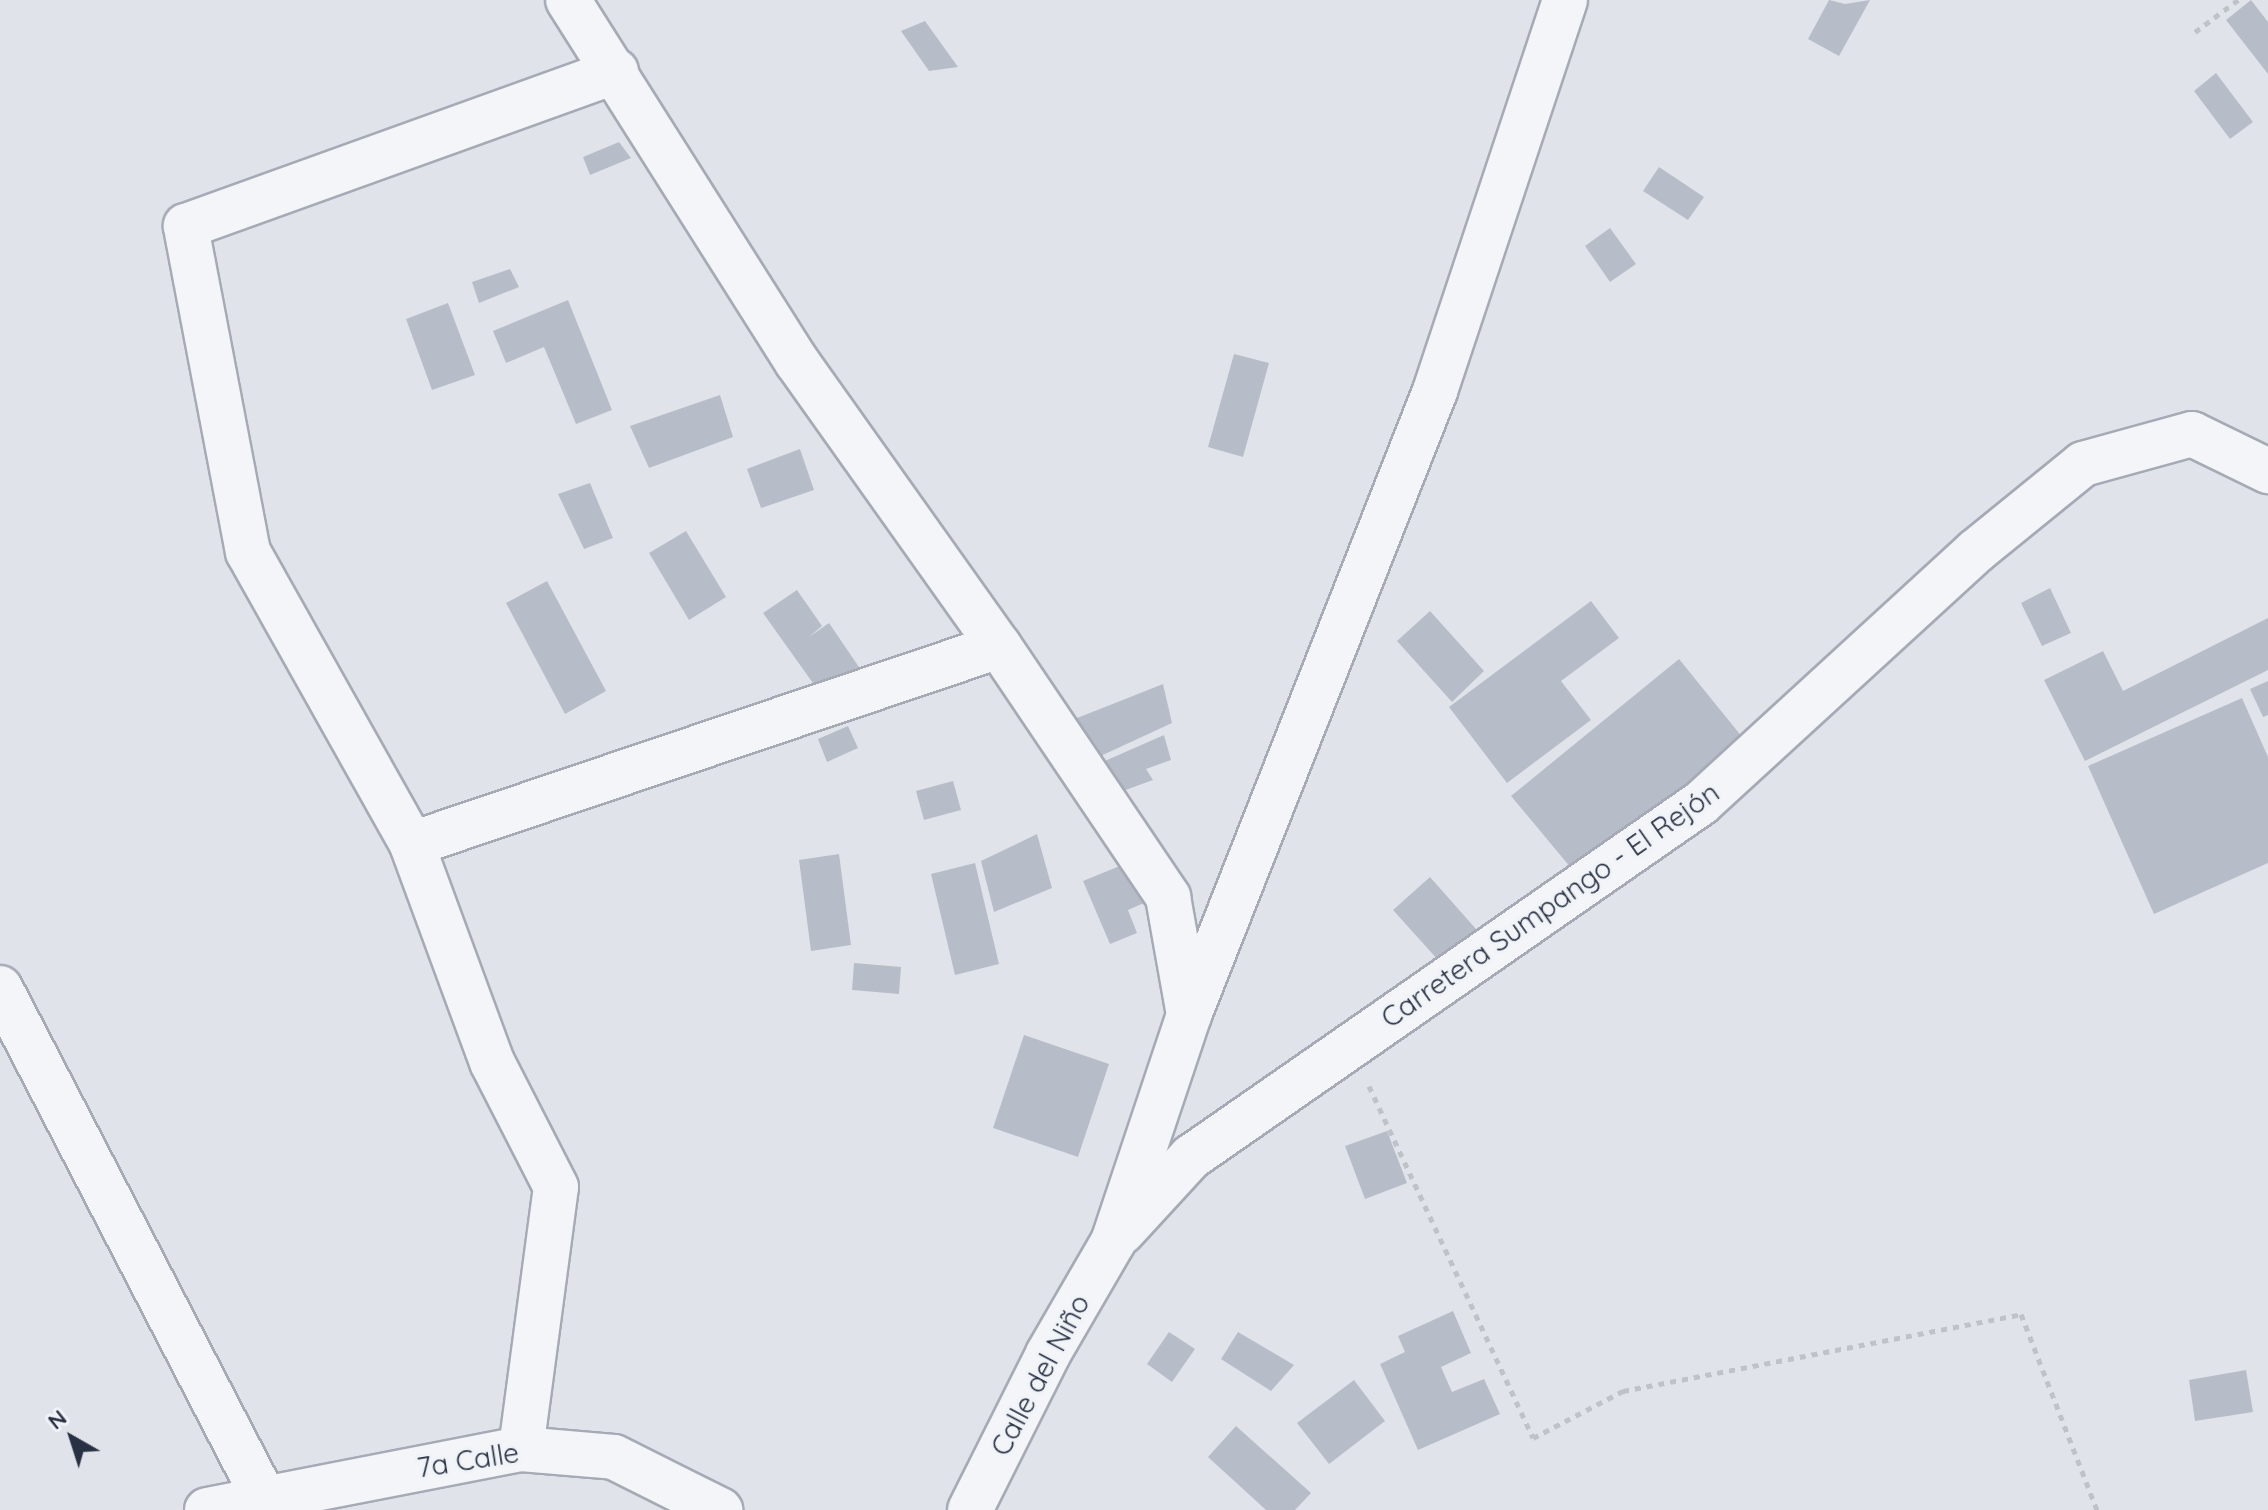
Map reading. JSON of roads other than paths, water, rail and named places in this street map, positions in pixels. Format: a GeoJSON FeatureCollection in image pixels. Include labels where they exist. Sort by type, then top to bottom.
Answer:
{"type":"FeatureCollection","features":[{"type":"Feature","properties":{"kind":"street"},"geometry":{"type":"LineString","coordinates":[[568,0],[616,71],[797,362],[999,646],[1168,897],[1189,1015]]}},
{"type":"Feature","properties":{"kind":"street"},"geometry":{"type":"LineString","coordinates":[[1113,1242],[1189,1015],[1435,391],[1565,0]]}},
{"type":"Feature","properties":{"kind":"street"},"geometry":{"type":"LineString","coordinates":[[521,1449],[556,1187],[492,1062],[412,844],[242,536],[186,226],[616,71]]}},
{"type":"Feature","properties":{"kind":"street","name":"Carretera Sumpango - El Rejón"},"geometry":{"type":"LineString","coordinates":[[1113,1242],[1191,1157],[1701,803],[1976,551],[2083,464],[2192,434],[2268,471]]}},
{"type":"Feature","properties":{"kind":"street"},"geometry":{"type":"LineString","coordinates":[[412,844],[999,646]]}},
{"type":"Feature","properties":{"kind":"street"},"geometry":{"type":"LineString","coordinates":[[0,988],[264,1498]]}},
{"type":"Feature","properties":{"kind":"street","name":"Calle del Niño"},"geometry":{"type":"LineString","coordinates":[[970,1510],[1048,1354],[1113,1242]]}},
{"type":"Feature","properties":{"kind":"street","name":"7a Calle"},"geometry":{"type":"LineString","coordinates":[[207,1510],[521,1449],[614,1457],[720,1510]]}}]}
